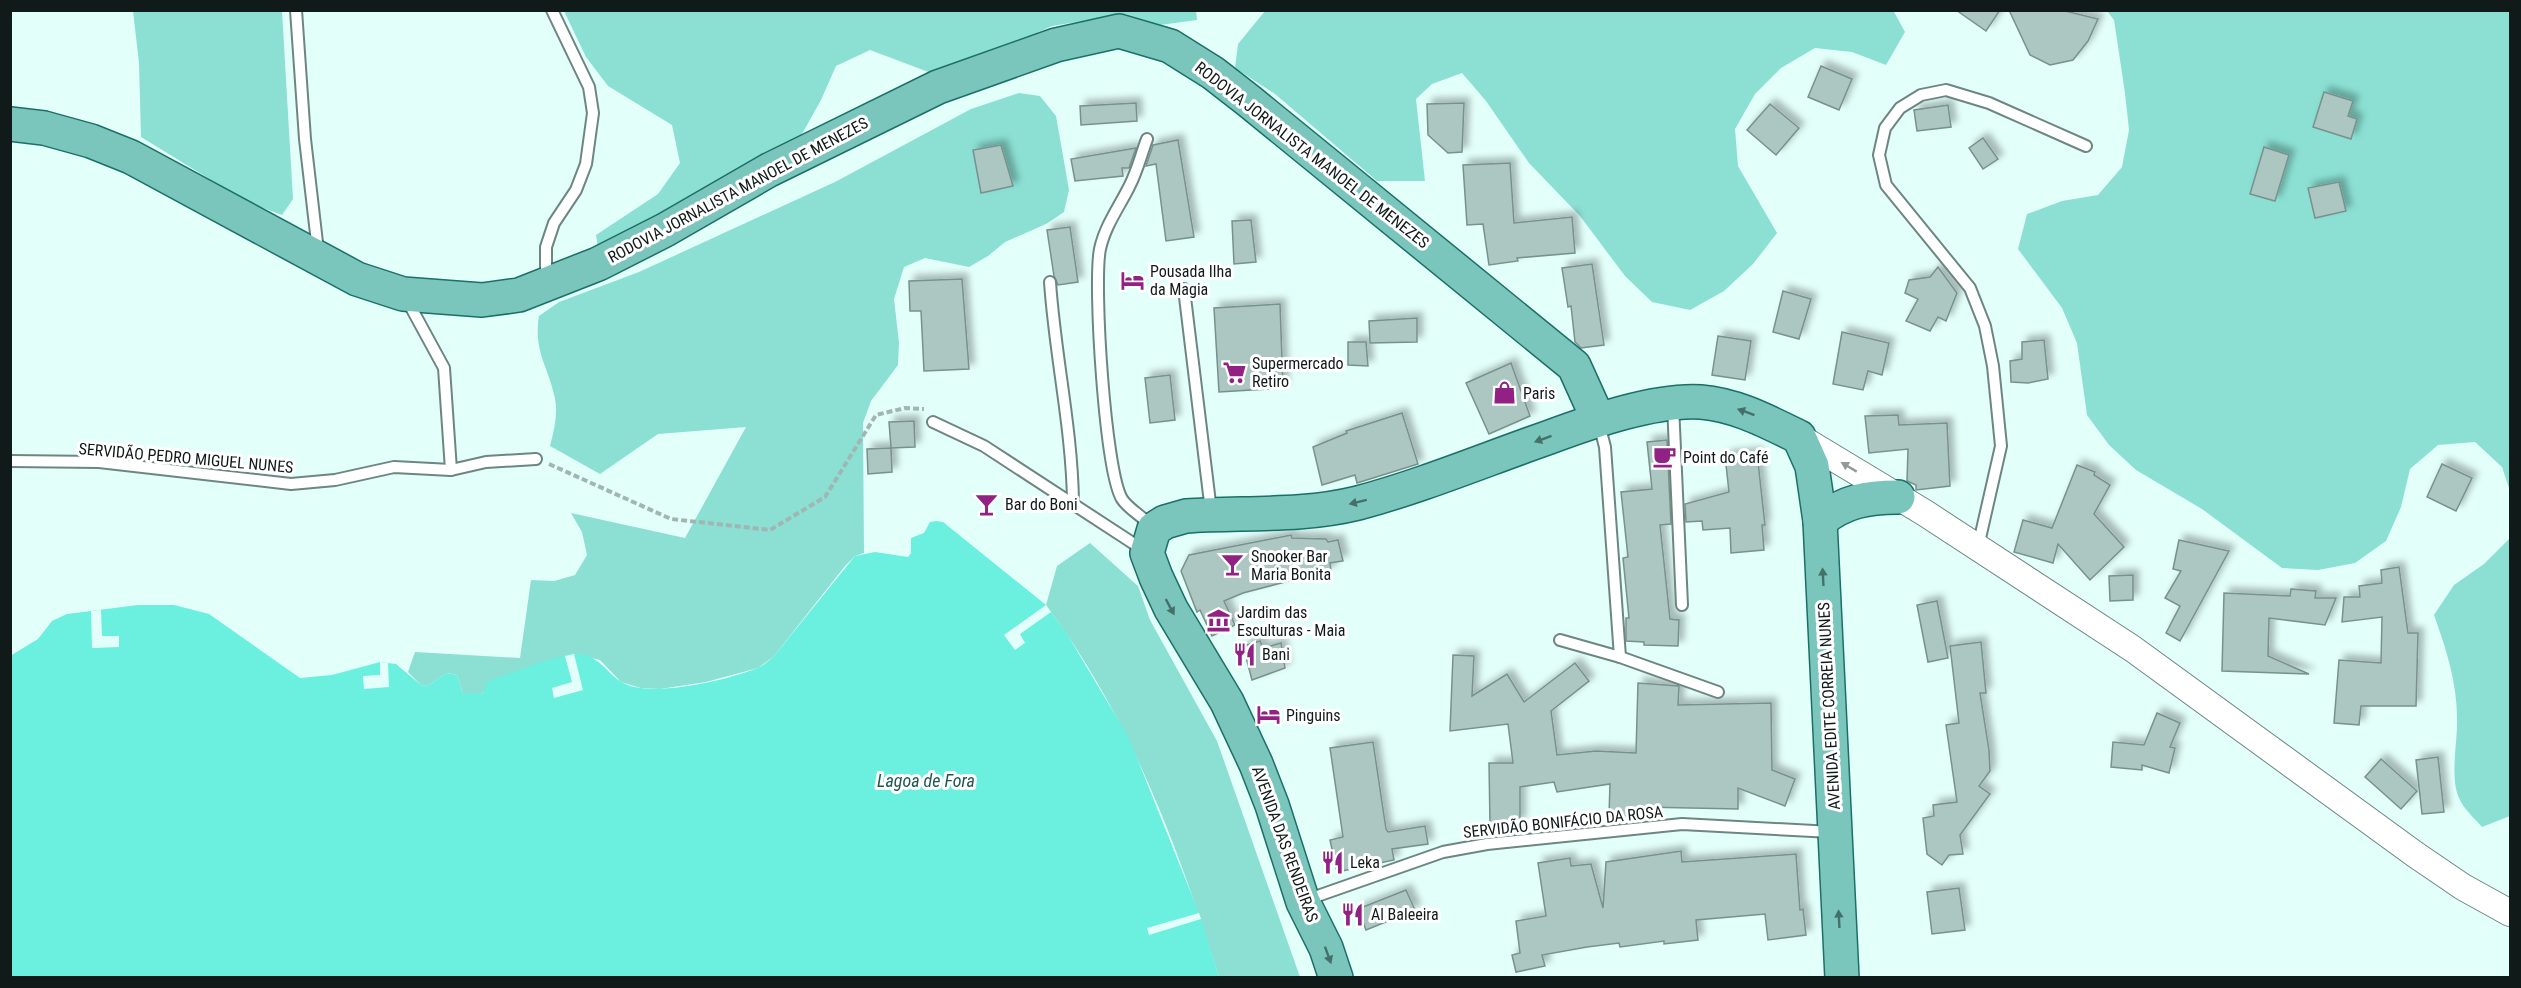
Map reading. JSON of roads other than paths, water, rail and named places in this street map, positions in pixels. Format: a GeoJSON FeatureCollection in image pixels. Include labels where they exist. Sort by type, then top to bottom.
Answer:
{"type":"FeatureCollection","features":[{"type":"Feature","properties":{"kind":"main road","name":"RODOVIA JORNALISTA MANOEL DE MENEZES"},"geometry":{"type":"LineString","coordinates":[[10,124],[44,128],[92,141],[131,157],[357,279],[403,294],[482,300],[519,295],[546,286],[665,230],[769,170],[938,87],[1056,45],[1119,31],[1170,46],[1213,73],[1249,100],[1574,366],[1598,419]]}},
{"type":"Feature","properties":{"kind":"main road"},"geometry":{"type":"LineString","coordinates":[[1151,541],[1165,522],[1186,516],[1314,509],[1356,503],[1412,486],[1598,419],[1647,408],[1700,402],[1737,409],[1799,437]]}},
{"type":"Feature","properties":{"kind":"main road","name":"AVENIDA EDITE CORREIA NUNES"},"geometry":{"type":"LineString","coordinates":[[1799,437],[1812,466],[1820,521],[1842,978]]}},
{"type":"Feature","properties":{"kind":"main road"},"geometry":{"type":"LineString","coordinates":[[1820,521],[1831,512],[1852,502],[1872,497],[1898,497]]}},
{"type":"Feature","properties":{"kind":"main road","name":"AVENIDA DAS RENDEIRAS"},"geometry":{"type":"LineString","coordinates":[[1151,541],[1171,609],[1227,702],[1256,764],[1272,805],[1303,902],[1326,948],[1336,978]]}},
{"type":"Feature","properties":{"kind":"street"},"geometry":{"type":"LineString","coordinates":[[1799,437],[1978,547],[2133,649],[2416,855],[2463,887],[2511,913]]}},
{"type":"Feature","properties":{"kind":"lane"},"geometry":{"type":"LineString","coordinates":[[296,10],[305,139],[319,260]]}},
{"type":"Feature","properties":{"kind":"lane"},"geometry":{"type":"LineString","coordinates":[[546,286],[546,248],[554,223],[576,190],[586,164],[593,113],[589,87],[552,10]]}},
{"type":"Feature","properties":{"kind":"lane"},"geometry":{"type":"LineString","coordinates":[[1978,547],[2001,446],[1993,366],[1985,326],[1970,288],[1886,185],[1879,155],[1885,128],[1900,108],[1921,95],[1946,90],[1989,103],[2086,146]]}},
{"type":"Feature","properties":{"kind":"lane"},"geometry":{"type":"LineString","coordinates":[[1147,140],[1131,184],[1110,220],[1100,247],[1096,273],[1106,404],[1116,482],[1122,500],[1143,516],[1151,541]]}},
{"type":"Feature","properties":{"kind":"lane"},"geometry":{"type":"LineString","coordinates":[[1050,282],[1053,320],[1067,410],[1073,502]]}},
{"type":"Feature","properties":{"kind":"lane"},"geometry":{"type":"LineString","coordinates":[[1184,288],[1212,514]]}},
{"type":"Feature","properties":{"kind":"lane"},"geometry":{"type":"LineString","coordinates":[[403,294],[444,368],[451,470]]}},
{"type":"Feature","properties":{"kind":"lane"},"geometry":{"type":"LineString","coordinates":[[1673,405],[1682,605]]}},
{"type":"Feature","properties":{"kind":"lane"},"geometry":{"type":"LineString","coordinates":[[1598,419],[1605,447],[1620,657]]}},
{"type":"Feature","properties":{"kind":"lane"},"geometry":{"type":"LineString","coordinates":[[933,422],[984,446],[1073,502],[1151,541]]}},
{"type":"Feature","properties":{"kind":"lane","name":"SERVIDÃO PEDRO MIGUEL NUNES"},"geometry":{"type":"LineString","coordinates":[[10,462],[111,463],[291,484],[335,480],[394,467],[451,470],[486,462],[536,459]]}},
{"type":"Feature","properties":{"kind":"lane"},"geometry":{"type":"LineString","coordinates":[[1560,640],[1620,657],[1718,692]]}},
{"type":"Feature","properties":{"kind":"lane","name":"SERVIDÃO BONIFÁCIO DA ROSA"},"geometry":{"type":"LineString","coordinates":[[1303,902],[1443,852],[1487,844],[1682,824],[1835,832]]}},
{"type":"Feature","properties":{"kind":"water","name":"Lagoa de Fora"},"geometry":{"type":"Polygon","coordinates":[[[930,522],[943,522],[1046,605],[1067,634],[1129,738],[1199,913],[1219,977],[11,977],[10,656],[38,639],[52,621],[67,614],[138,605],[174,605],[209,614],[300,678],[332,675],[380,662],[396,664],[421,685],[427,686],[447,673],[457,675],[463,694],[483,693],[488,681],[545,661],[575,654],[595,660],[620,681],[632,686],[648,689],[687,686],[726,678],[763,665],[774,656],[855,556],[875,552],[908,557],[911,553],[911,538],[924,533],[930,522]]]}},
{"type":"Feature","properties":{"kind":"place","name":"Pousada Ilha da Magia"},"geometry":{"type":"Point","coordinates":[1132,280]}},
{"type":"Feature","properties":{"kind":"place","name":"Supermercado Retiro"},"geometry":{"type":"Point","coordinates":[1234,372]}},
{"type":"Feature","properties":{"kind":"place","name":"Paris"},"geometry":{"type":"Point","coordinates":[1505,393]}},
{"type":"Feature","properties":{"kind":"place","name":"Point do Café"},"geometry":{"type":"Point","coordinates":[1665,457]}},
{"type":"Feature","properties":{"kind":"place","name":"Bar do Boni"},"geometry":{"type":"Point","coordinates":[987,504]}},
{"type":"Feature","properties":{"kind":"place","name":"Snooker Bar Maria Bonita"},"geometry":{"type":"Point","coordinates":[1233,565]}},
{"type":"Feature","properties":{"kind":"place","name":"Jardim das Esculturas - Maia"},"geometry":{"type":"Point","coordinates":[1219,621]}},
{"type":"Feature","properties":{"kind":"place","name":"Bani"},"geometry":{"type":"Point","coordinates":[1244,654]}},
{"type":"Feature","properties":{"kind":"place","name":"Pinguins"},"geometry":{"type":"Point","coordinates":[1268,715]}},
{"type":"Feature","properties":{"kind":"place","name":"Leka"},"geometry":{"type":"Point","coordinates":[1332,862]}},
{"type":"Feature","properties":{"kind":"place","name":"Al Baleeira"},"geometry":{"type":"Point","coordinates":[1353,914]}}]}
